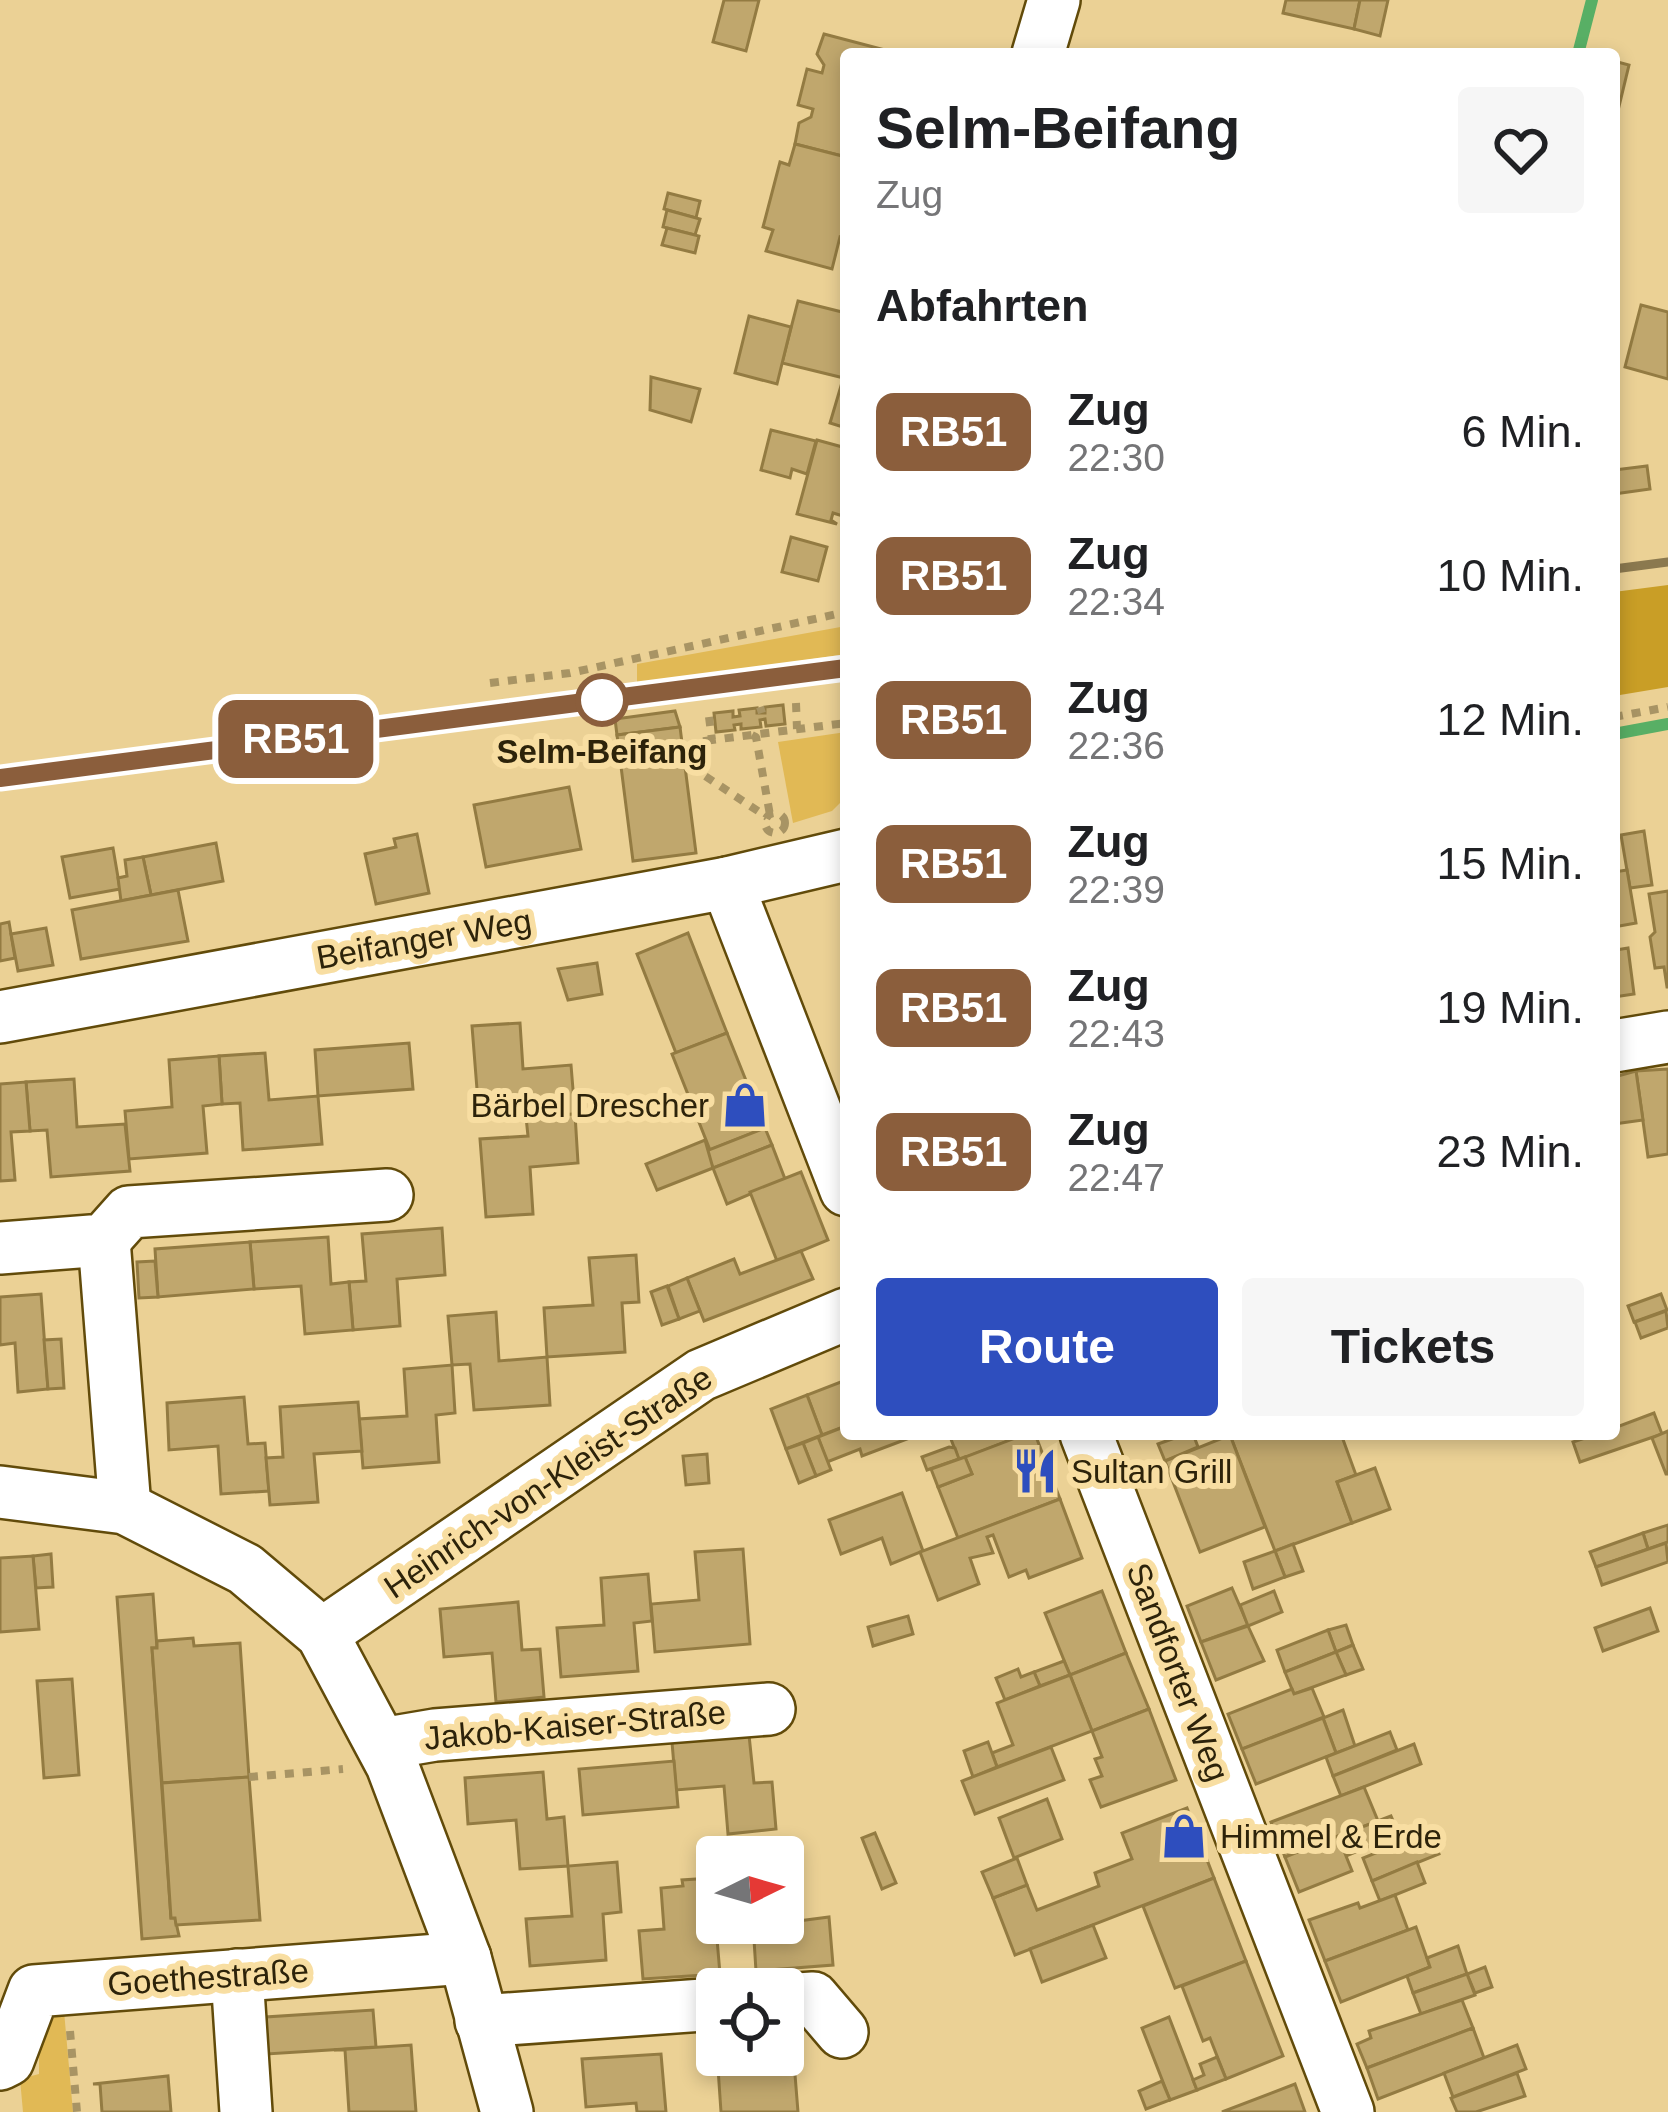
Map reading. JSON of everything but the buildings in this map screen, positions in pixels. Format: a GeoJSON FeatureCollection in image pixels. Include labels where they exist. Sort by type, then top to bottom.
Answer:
{"type":"FeatureCollection","features":[{"type":"Feature","properties":{"kind":"street"},"geometry":{"type":"LineString","coordinates":[[1040,48],[1054,0]]}},
{"type":"Feature","properties":{"kind":"street","name":"Beifanger Weg"},"geometry":{"type":"LineString","coordinates":[[0,1017],[728,883],[840,856]]}},
{"type":"Feature","properties":{"kind":"street"},"geometry":{"type":"LineString","coordinates":[[728,883],[840,1174]]}},
{"type":"Feature","properties":{"kind":"street"},"geometry":{"type":"LineString","coordinates":[[1620,1045],[1668,1037]]}},
{"type":"Feature","properties":{"kind":"street"},"geometry":{"type":"LineString","coordinates":[[0,1248],[104,1240],[129,1212],[387,1195]]}},
{"type":"Feature","properties":{"kind":"street"},"geometry":{"type":"LineString","coordinates":[[104,1240],[125,1508]]}},
{"type":"Feature","properties":{"kind":"street","name":"Heinrich-von-Kleist-Straße"},"geometry":{"type":"LineString","coordinates":[[322,1634],[701,1375],[840,1317]]}},
{"type":"Feature","properties":{"kind":"street","name":"Sandforter Weg"},"geometry":{"type":"LineString","coordinates":[[1088,1440],[1348,2112]]}},
{"type":"Feature","properties":{"kind":"street","name":"Jakob-Kaiser-Straße"},"geometry":{"type":"LineString","coordinates":[[0,1492],[125,1508],[245,1569],[322,1634],[387,1755],[464,1958],[507,2112]]}},
{"type":"Feature","properties":{"kind":"street","name":"Jakob-Kaiser-Straße"},"geometry":{"type":"LineString","coordinates":[[387,1755],[435,1735],[769,1708]]}},
{"type":"Feature","properties":{"kind":"street","name":"Goethestraße"},"geometry":{"type":"LineString","coordinates":[[0,2064],[8,2060],[34,1990],[464,1958]]}},
{"type":"Feature","properties":{"kind":"street"},"geometry":{"type":"LineString","coordinates":[[237,1975],[246,2112]]}},
{"type":"Feature","properties":{"kind":"street"},"geometry":{"type":"LineString","coordinates":[[804,1999],[813,1998],[842,2032]]}},
{"type":"Feature","properties":{"kind":"street"},"geometry":{"type":"LineString","coordinates":[[481,2021],[696,2006]]}},
{"type":"Feature","properties":{"kind":"path"},"geometry":{"type":"LineString","coordinates":[[490,683],[570,673],[840,613]]}},
{"type":"Feature","properties":{"kind":"path"},"geometry":{"type":"LineString","coordinates":[[796,703],[797,729]]}},
{"type":"Feature","properties":{"kind":"path"},"geometry":{"type":"LineString","coordinates":[[1620,717],[1668,707]]}},
{"type":"Feature","properties":{"kind":"path"},"geometry":{"type":"LineString","coordinates":[[761,713],[766,733]]}},
{"type":"Feature","properties":{"kind":"path"},"geometry":{"type":"LineString","coordinates":[[709,717],[712,740]]}},
{"type":"Feature","properties":{"kind":"path"},"geometry":{"type":"LineString","coordinates":[[752,734],[769,816],[700,772],[696,742],[752,734],[840,724]]}},
{"type":"Feature","properties":{"kind":"path"},"geometry":{"type":"LineString","coordinates":[[684,759],[698,758]]}},
{"type":"Feature","properties":{"kind":"path"},"geometry":{"type":"LineString","coordinates":[[249,1777],[387,1755]]}},
{"type":"Feature","properties":{"kind":"path"},"geometry":{"type":"LineString","coordinates":[[67,1987],[77,2112]]}},
{"type":"Feature","properties":{"kind":"shaded area"},"geometry":{"type":"Polygon","coordinates":[[[1668,585],[1668,687],[1620,695],[1620,591],[1668,585]]]}},
{"type":"Feature","properties":{"kind":"shaded area"},"geometry":{"type":"Polygon","coordinates":[[[840,627],[840,655],[637,685],[637,664],[840,627]]]}},
{"type":"Feature","properties":{"kind":"shaded area"},"geometry":{"type":"Polygon","coordinates":[[[840,733],[840,803],[832,811],[793,823],[778,742],[840,733]]]}},
{"type":"Feature","properties":{"kind":"shaded area"},"geometry":{"type":"Polygon","coordinates":[[[64,2011],[73,2112],[23,2112],[20,2079],[39,2074],[39,2027],[64,2011]]]}},
{"type":"Feature","properties":{"kind":"waterway"},"geometry":{"type":"LineString","coordinates":[[1580,48],[1592,0]]}},
{"type":"Feature","properties":{"kind":"waterway"},"geometry":{"type":"LineString","coordinates":[[1620,733],[1668,724]]}},
{"type":"Feature","properties":{"kind":"railway"},"geometry":{"type":"LineString","coordinates":[[1620,568],[1668,562]]}},
{"type":"Feature","properties":{"kind":"railway"},"geometry":{"type":"LineString","coordinates":[[0,778],[840,669]]}},
{"type":"Feature","properties":{"kind":"train","name":"RB51"},"geometry":{"type":"LineString","coordinates":[[0,778],[840,669]]}},
{"type":"Feature","properties":{"kind":"place","name":"Selm-Beifang"},"geometry":{"type":"Point","coordinates":[602,700]}},
{"type":"Feature","properties":{"kind":"place","name":"Bärbel Drescher"},"geometry":{"type":"Point","coordinates":[745,1105]}},
{"type":"Feature","properties":{"kind":"place","name":"Sultan Grill"},"geometry":{"type":"Point","coordinates":[1035,1471]}},
{"type":"Feature","properties":{"kind":"place","name":"Himmel & Erde"},"geometry":{"type":"Point","coordinates":[1184,1836]}}]}
